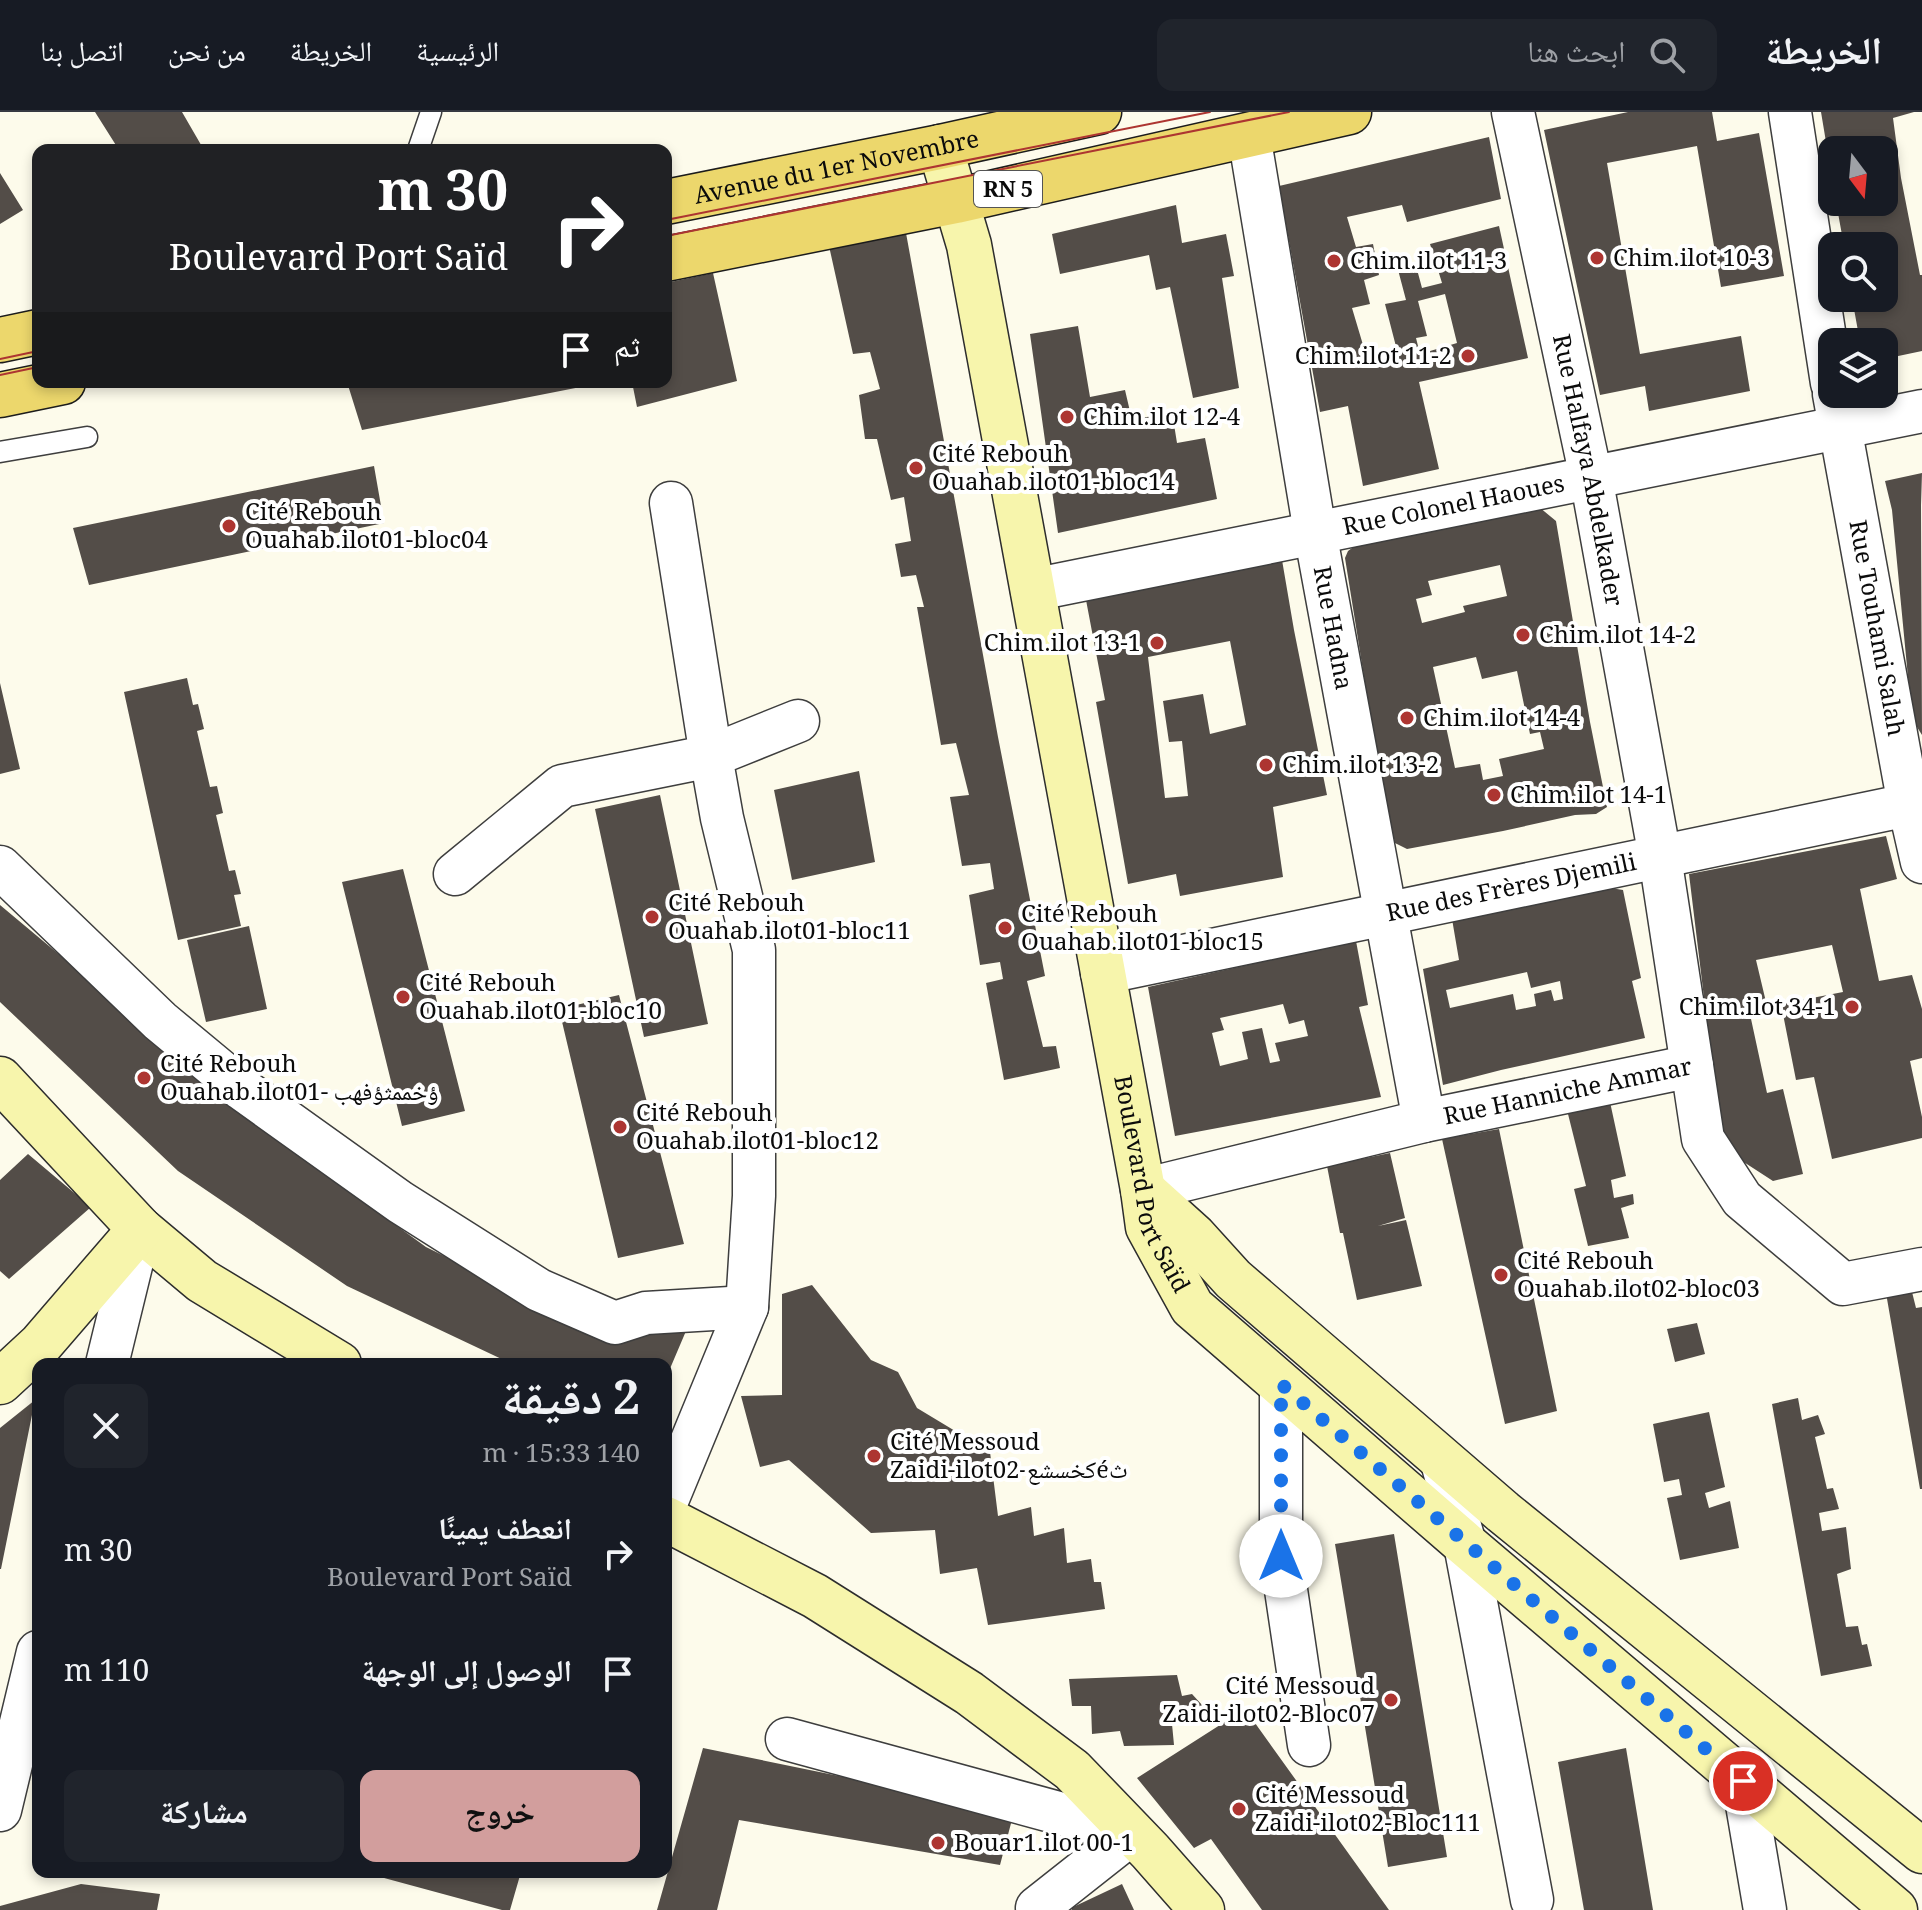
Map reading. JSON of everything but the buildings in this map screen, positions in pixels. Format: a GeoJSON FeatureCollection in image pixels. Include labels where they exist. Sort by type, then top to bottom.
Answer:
{"type":"FeatureCollection","features":[{"type":"Feature","properties":{"kind":"main road","name":"Avenue du 1er Novembre"},"geometry":{"type":"LineString","coordinates":[[672,201],[1099,112]]}},
{"type":"Feature","properties":{"kind":"main road","name":"RN 5"},"geometry":{"type":"LineString","coordinates":[[672,258],[956,201],[1349,112]]}},
{"type":"Feature","properties":{"kind":"main road","name":"Boulevard Port Saïd"},"geometry":{"type":"LineString","coordinates":[[940,147],[969,245],[1148,1227],[1192,1307],[1895,1910]]}},
{"type":"Feature","properties":{"kind":"main road"},"geometry":{"type":"LineString","coordinates":[[0,340],[32,333]]}},
{"type":"Feature","properties":{"kind":"main road"},"geometry":{"type":"LineString","coordinates":[[0,395],[34,388]]}},
{"type":"Feature","properties":{"kind":"main road"},"geometry":{"type":"LineString","coordinates":[[0,1079],[140,1229],[202,1281],[329,1358]]}},
{"type":"Feature","properties":{"kind":"main road"},"geometry":{"type":"LineString","coordinates":[[1143,1190],[1194,1236],[1233,1279],[1515,1522],[1922,1851]]}},
{"type":"Feature","properties":{"kind":"main road"},"geometry":{"type":"LineString","coordinates":[[0,1382],[40,1345],[140,1229]]}},
{"type":"Feature","properties":{"kind":"main road"},"geometry":{"type":"LineString","coordinates":[[672,1522],[815,1596],[969,1693],[1072,1770],[1202,1910]]}},
{"type":"Feature","properties":{"kind":"street","name":"Rue Halfaya Abdelkader"},"geometry":{"type":"LineString","coordinates":[[1513,112],[1591,477],[1660,857],[1692,1066]]}},
{"type":"Feature","properties":{"kind":"street"},"geometry":{"type":"LineString","coordinates":[[1790,112],[1823,328]]}},
{"type":"Feature","properties":{"kind":"street","name":"Rue Hadna"},"geometry":{"type":"LineString","coordinates":[[1249,135],[1315,532],[1424,1121]]}},
{"type":"Feature","properties":{"kind":"street","name":"Rue Colonel Haoues"},"geometry":{"type":"LineString","coordinates":[[1032,590],[1591,477],[1836,410],[1922,411]]}},
{"type":"Feature","properties":{"kind":"street","name":"Rue Touhami Salah"},"geometry":{"type":"LineString","coordinates":[[1836,410],[1915,804],[1922,862]]}},
{"type":"Feature","properties":{"kind":"street"},"geometry":{"type":"LineString","coordinates":[[671,503],[722,818],[754,950],[754,1196],[747,1307],[672,1488]]}},
{"type":"Feature","properties":{"kind":"street"},"geometry":{"type":"LineString","coordinates":[[455,874],[562,786],[711,756],[798,721]]}},
{"type":"Feature","properties":{"kind":"street","name":"Rue des Frères Djemili"},"geometry":{"type":"LineString","coordinates":[[1102,973],[1915,804]]}},
{"type":"Feature","properties":{"kind":"street"},"geometry":{"type":"LineString","coordinates":[[0,867],[160,1021],[242,1089],[400,1202],[539,1290],[615,1323],[646,1313],[747,1307]]}},
{"type":"Feature","properties":{"kind":"street","name":"Rue Hanniche Ammar"},"geometry":{"type":"LineString","coordinates":[[1143,1190],[1424,1121],[1692,1066],[1703,1139],[1742,1199],[1843,1284],[1922,1269]]}},
{"type":"Feature","properties":{"kind":"street"},"geometry":{"type":"LineString","coordinates":[[108,1358],[140,1229]]}},
{"type":"Feature","properties":{"kind":"street"},"geometry":{"type":"LineString","coordinates":[[1281,1384],[1281,1556],[1309,1745]]}},
{"type":"Feature","properties":{"kind":"street"},"geometry":{"type":"LineString","coordinates":[[1441,1459],[1465,1544],[1532,1900]]}},
{"type":"Feature","properties":{"kind":"street"},"geometry":{"type":"LineString","coordinates":[[0,1810],[32,1677]]}},
{"type":"Feature","properties":{"kind":"street"},"geometry":{"type":"LineString","coordinates":[[787,1739],[1132,1833]]}},
{"type":"Feature","properties":{"kind":"street"},"geometry":{"type":"LineString","coordinates":[[1743,1781],[1765,1910]]}},
{"type":"Feature","properties":{"kind":"street"},"geometry":{"type":"LineString","coordinates":[[1037,1908],[1132,1833]]}},
{"type":"Feature","properties":{"kind":"lane"},"geometry":{"type":"LineString","coordinates":[[420,144],[431,112]]}},
{"type":"Feature","properties":{"kind":"lane"},"geometry":{"type":"LineString","coordinates":[[0,452],[87,437]]}},
{"type":"Feature","properties":{"kind":"tram line"},"geometry":{"type":"LineString","coordinates":[[672,219],[1210,112]]}},
{"type":"Feature","properties":{"kind":"tram line"},"geometry":{"type":"LineString","coordinates":[[672,235],[1289,112]]}},
{"type":"Feature","properties":{"kind":"tram line"},"geometry":{"type":"LineString","coordinates":[[0,359],[32,352]]}},
{"type":"Feature","properties":{"kind":"tram line"},"geometry":{"type":"LineString","coordinates":[[0,375],[32,368]]}},
{"type":"Feature","properties":{"kind":"place","name":"Chim.ilot 10-3"},"geometry":{"type":"Point","coordinates":[1597,258]}},
{"type":"Feature","properties":{"kind":"place","name":"Chim.ilot 11-3"},"geometry":{"type":"Point","coordinates":[1334,261]}},
{"type":"Feature","properties":{"kind":"place","name":"Chim.ilot 11-2"},"geometry":{"type":"Point","coordinates":[1468,356]}},
{"type":"Feature","properties":{"kind":"place","name":"Chim.ilot 12-4"},"geometry":{"type":"Point","coordinates":[1067,417]}},
{"type":"Feature","properties":{"kind":"place","name":"Cité Rebouh Ouahab.ilot01-bloc14"},"geometry":{"type":"Point","coordinates":[916,468]}},
{"type":"Feature","properties":{"kind":"place","name":"Cité Rebouh Ouahab.ilot01-bloc04"},"geometry":{"type":"Point","coordinates":[229,526]}},
{"type":"Feature","properties":{"kind":"place","name":"Chim.ilot 14-2"},"geometry":{"type":"Point","coordinates":[1523,635]}},
{"type":"Feature","properties":{"kind":"place","name":"Chim.ilot 13-1"},"geometry":{"type":"Point","coordinates":[1157,643]}},
{"type":"Feature","properties":{"kind":"place","name":"Chim.ilot 14-4"},"geometry":{"type":"Point","coordinates":[1407,718]}},
{"type":"Feature","properties":{"kind":"place","name":"Chim.ilot 13-2"},"geometry":{"type":"Point","coordinates":[1266,765]}},
{"type":"Feature","properties":{"kind":"place","name":"Chim.ilot 14-1"},"geometry":{"type":"Point","coordinates":[1494,795]}},
{"type":"Feature","properties":{"kind":"place","name":"Cité Rebouh Ouahab.ilot01-bloc11"},"geometry":{"type":"Point","coordinates":[652,917]}},
{"type":"Feature","properties":{"kind":"place","name":"Cité Rebouh Ouahab.ilot01-bloc15"},"geometry":{"type":"Point","coordinates":[1005,928]}},
{"type":"Feature","properties":{"kind":"place","name":"Cité Rebouh Ouahab.ilot01-bloc10"},"geometry":{"type":"Point","coordinates":[403,997]}},
{"type":"Feature","properties":{"kind":"place","name":"Chim.ilot 34-1"},"geometry":{"type":"Point","coordinates":[1852,1007]}},
{"type":"Feature","properties":{"kind":"place","name":"Cité Rebouh Ouahab.ilot01- ؤخممثؤفهب"},"geometry":{"type":"Point","coordinates":[144,1078]}},
{"type":"Feature","properties":{"kind":"place","name":"Cité Rebouh Ouahab.ilot01-bloc12"},"geometry":{"type":"Point","coordinates":[620,1127]}},
{"type":"Feature","properties":{"kind":"place","name":"Cité Rebouh Ouahab.ilot02-bloc03"},"geometry":{"type":"Point","coordinates":[1501,1275]}},
{"type":"Feature","properties":{"kind":"place","name":"Cité Messoud Zaidi-ilot02-كخسشعéث"},"geometry":{"type":"Point","coordinates":[874,1456]}},
{"type":"Feature","properties":{"kind":"place","name":"Cité Messoud Zaidi-ilot02-Bloc07"},"geometry":{"type":"Point","coordinates":[1391,1700]}},
{"type":"Feature","properties":{"kind":"place","name":"Cité Messoud Zaidi-ilot02-Bloc111"},"geometry":{"type":"Point","coordinates":[1239,1809]}},
{"type":"Feature","properties":{"kind":"place","name":"Bouar1.ilot 00-1"},"geometry":{"type":"Point","coordinates":[938,1843]}},
{"type":"Feature","properties":{"kind":"route"},"geometry":{"type":"LineString","coordinates":[[1281,1556],[1281,1384],[1743,1781]]}}]}
